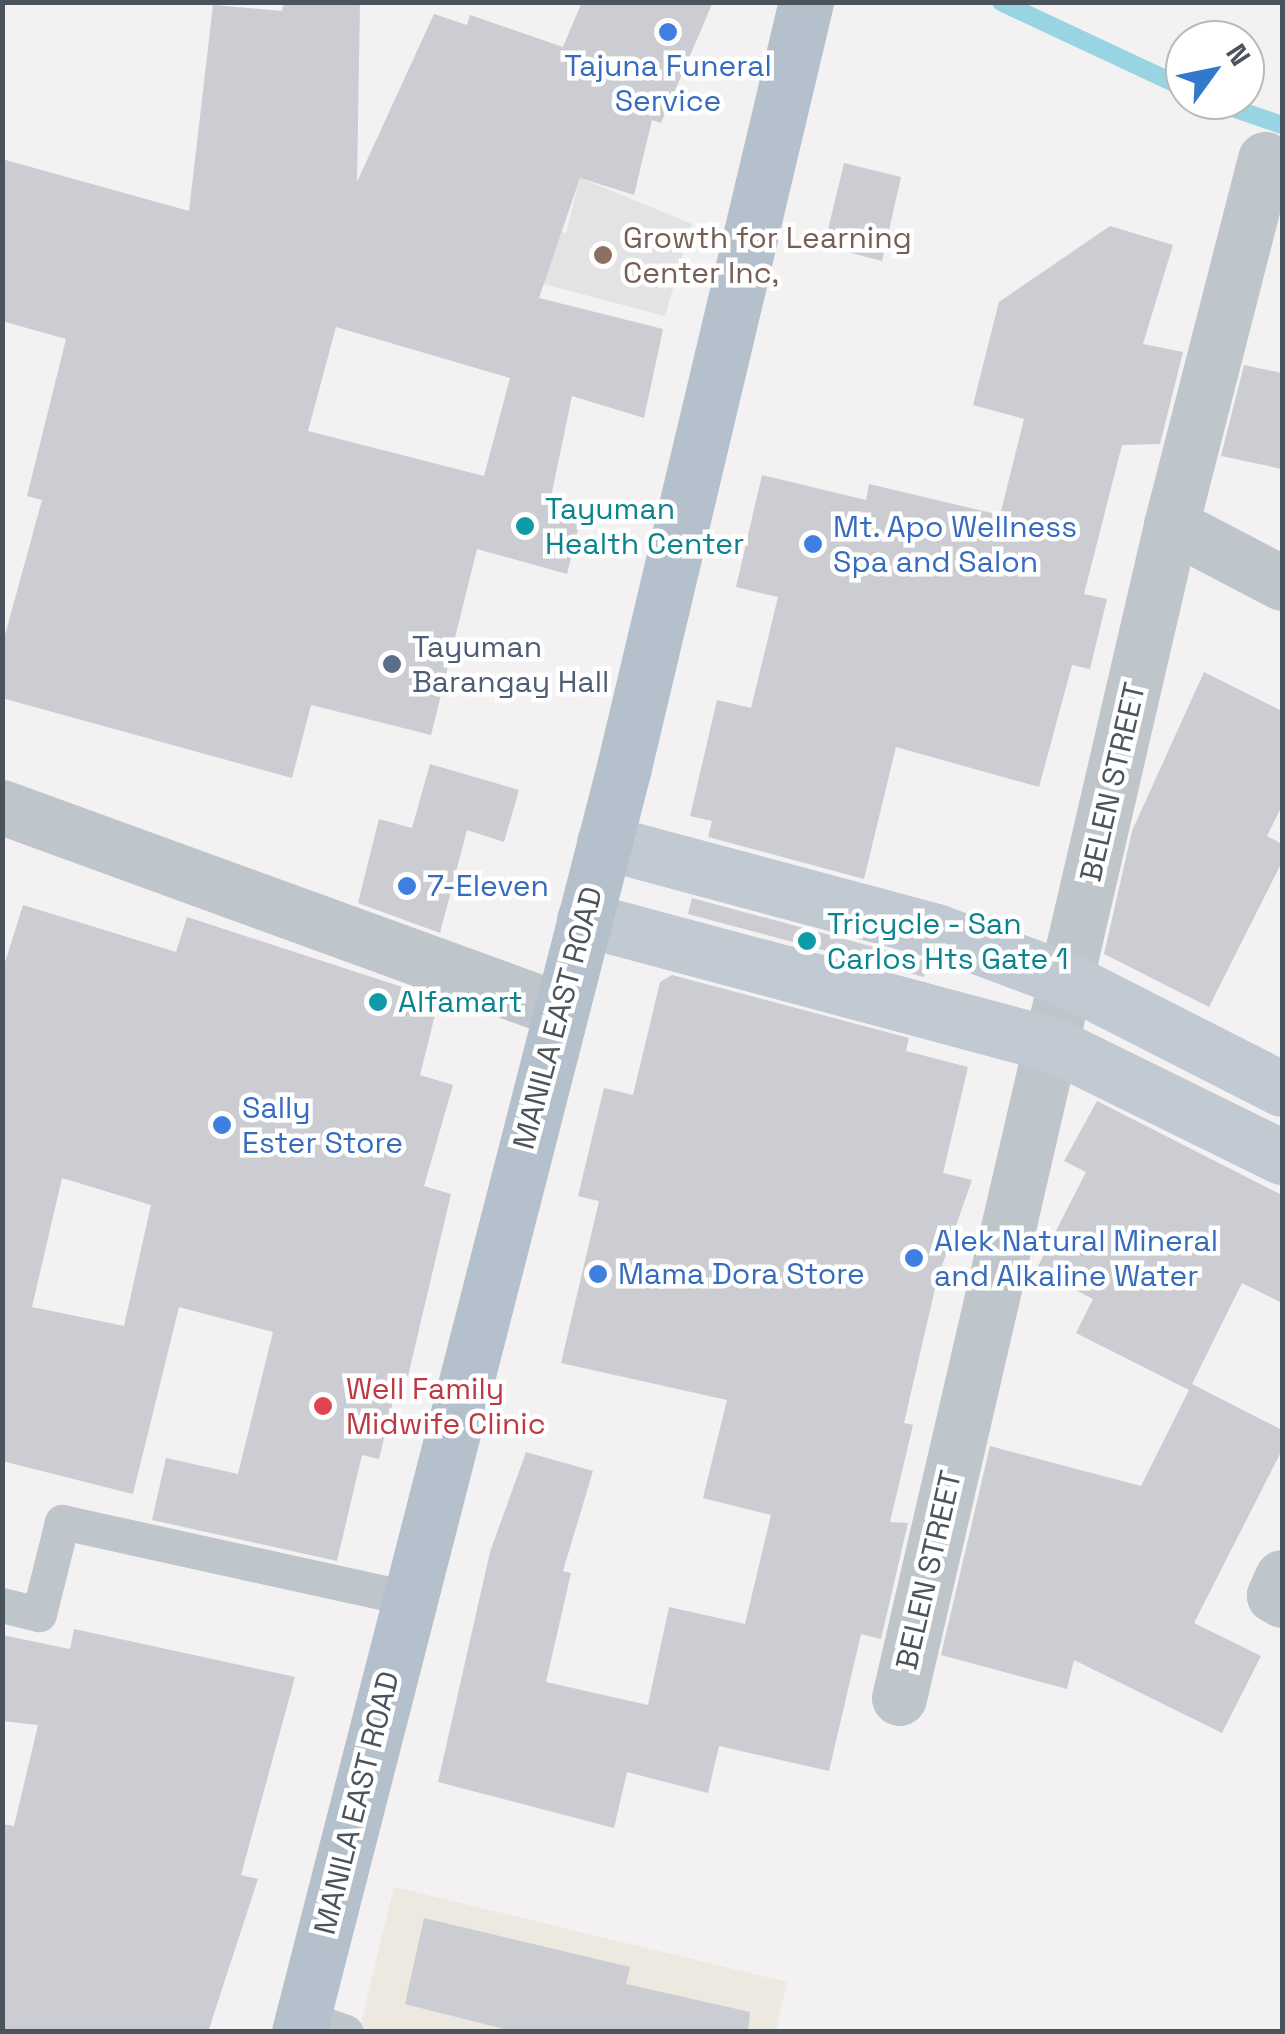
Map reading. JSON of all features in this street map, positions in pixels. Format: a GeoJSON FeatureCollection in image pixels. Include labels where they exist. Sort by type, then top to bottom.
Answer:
{"type":"FeatureCollection","features":[{"type":"Feature","properties":{"kind":"main road","name":"MANILA EAST ROAD"},"geometry":{"type":"LineString","coordinates":[[316,2027],[408,1598],[604,842],[806,2]]}},
{"type":"Feature","properties":{"kind":"street","name":"BELEN STREET"},"geometry":{"type":"LineString","coordinates":[[900,1698],[1171,525],[1266,159]]}},
{"type":"Feature","properties":{"kind":"street"},"geometry":{"type":"LineString","coordinates":[[1171,525],[1282,583]]}},
{"type":"Feature","properties":{"kind":"street"},"geometry":{"type":"LineString","coordinates":[[2,808],[560,1010]]}},
{"type":"Feature","properties":{"kind":"street"},"geometry":{"type":"LineString","coordinates":[[604,842],[936,931],[1068,980],[1282,1089]]}},
{"type":"Feature","properties":{"kind":"street"},"geometry":{"type":"LineString","coordinates":[[584,918],[1052,1044],[1282,1157]]}},
{"type":"Feature","properties":{"kind":"street"},"geometry":{"type":"LineString","coordinates":[[1282,1577],[1274,1594],[1282,1600]]}},
{"type":"Feature","properties":{"kind":"lane"},"geometry":{"type":"LineString","coordinates":[[2,1604],[40,1614],[62,1522],[408,1598]]}},
{"type":"Feature","properties":{"kind":"shaded area","name":"Growth for Learning Center Inc,"},"geometry":{"type":"Polygon","coordinates":[[[580,178],[692,224],[665,316],[513,276],[537,226],[566,233],[580,178]]]}},
{"type":"Feature","properties":{"kind":"shaded area"},"geometry":{"type":"Polygon","coordinates":[[[394,1887],[787,1982],[776,2031],[359,2032],[394,1887]]]}},
{"type":"Feature","properties":{"kind":"building"},"geometry":{"type":"Polygon","coordinates":[[[284,2],[360,2],[357,182],[434,14],[467,25],[470,15],[563,47],[582,2],[713,2],[661,123],[652,120],[634,195],[580,178],[539,298],[663,329],[644,418],[572,396],[551,497],[584,506],[567,574],[477,549],[431,735],[311,705],[292,778],[2,698],[2,646],[42,500],[27,496],[66,339],[2,321],[2,159],[189,211],[213,5],[282,11],[284,2]],[[336,327],[308,431],[484,476],[510,378],[336,327]]]}},
{"type":"Feature","properties":{"kind":"building"},"geometry":{"type":"Polygon","coordinates":[[[844,163],[901,177],[882,261],[824,246],[844,163]]]}},
{"type":"Feature","properties":{"kind":"building"},"geometry":{"type":"Polygon","coordinates":[[[1110,226],[1173,245],[1143,344],[1183,352],[1160,444],[1122,445],[1084,594],[1107,599],[1090,669],[1072,665],[1039,787],[896,747],[864,879],[708,837],[712,821],[690,816],[717,700],[751,708],[778,597],[736,587],[762,475],[866,500],[869,484],[1000,515],[1024,419],[973,405],[999,302],[1110,226]]]}},
{"type":"Feature","properties":{"kind":"building"},"geometry":{"type":"Polygon","coordinates":[[[1244,365],[1282,373],[1282,469],[1221,456],[1244,365]]]}},
{"type":"Feature","properties":{"kind":"building"},"geometry":{"type":"Polygon","coordinates":[[[1204,672],[1282,711],[1282,806],[1267,836],[1282,844],[1282,862],[1209,1007],[1104,954],[1132,831],[1204,672]]]}},
{"type":"Feature","properties":{"kind":"building"},"geometry":{"type":"Polygon","coordinates":[[[430,764],[519,790],[504,842],[467,830],[440,933],[358,903],[379,819],[412,828],[430,764]]]}},
{"type":"Feature","properties":{"kind":"building"},"geometry":{"type":"Polygon","coordinates":[[[692,898],[926,961],[924,977],[688,914],[692,898]]]}},
{"type":"Feature","properties":{"kind":"building"},"geometry":{"type":"Polygon","coordinates":[[[23,905],[176,952],[187,917],[439,999],[420,1075],[453,1085],[424,1186],[451,1194],[408,1376],[400,1373],[379,1459],[362,1455],[337,1561],[152,1520],[166,1458],[238,1474],[273,1332],[179,1307],[133,1494],[2,1461],[2,972],[23,905]],[[62,1178],[32,1307],[124,1326],[151,1205],[62,1178]]]}},
{"type":"Feature","properties":{"kind":"building"},"geometry":{"type":"Polygon","coordinates":[[[672,975],[909,1038],[906,1051],[968,1067],[943,1173],[972,1180],[937,1280],[904,1423],[913,1425],[890,1522],[908,1523],[881,1639],[861,1634],[829,1771],[719,1746],[708,1793],[627,1772],[614,1828],[438,1782],[490,1552],[526,1452],[593,1471],[563,1571],[571,1573],[546,1682],[648,1705],[669,1607],[745,1624],[771,1515],[703,1498],[727,1400],[561,1363],[599,1201],[578,1196],[604,1088],[633,1095],[660,982],[672,975]]]}},
{"type":"Feature","properties":{"kind":"building"},"geometry":{"type":"Polygon","coordinates":[[[1097,1101],[1282,1195],[1282,1303],[1242,1283],[1192,1384],[1282,1430],[1282,1450],[1194,1623],[1261,1656],[1222,1733],[1074,1660],[1067,1689],[941,1655],[990,1446],[1141,1486],[1189,1390],[1076,1333],[1093,1299],[1036,1270],[1086,1172],[1064,1161],[1097,1101]]]}},
{"type":"Feature","properties":{"kind":"building"},"geometry":{"type":"Polygon","coordinates":[[[74,1629],[295,1677],[241,1875],[258,1879],[208,2032],[2,2032],[2,1824],[14,1826],[38,1725],[2,1721],[2,1635],[70,1649],[74,1629]]]}},
{"type":"Feature","properties":{"kind":"building"},"geometry":{"type":"Polygon","coordinates":[[[424,1918],[630,1967],[626,1984],[750,2012],[748,2032],[516,2032],[405,2004],[424,1918]]]}},
{"type":"Feature","properties":{"kind":"waterway"},"geometry":{"type":"LineString","coordinates":[[1001,2],[1165,79]]}},
{"type":"Feature","properties":{"kind":"waterway"},"geometry":{"type":"LineString","coordinates":[[1265,119],[1282,125]]}},
{"type":"Feature","properties":{"kind":"place","name":"Tajuna Funeral Service"},"geometry":{"type":"Point","coordinates":[668,32]}},
{"type":"Feature","properties":{"kind":"place","name":"Growth for Learning Center Inc,"},"geometry":{"type":"Point","coordinates":[603,255]}},
{"type":"Feature","properties":{"kind":"place","name":"Tayuman Health Center"},"geometry":{"type":"Point","coordinates":[525,526]}},
{"type":"Feature","properties":{"kind":"place","name":"Mt. Apo Wellness Spa and Salon"},"geometry":{"type":"Point","coordinates":[813,544]}},
{"type":"Feature","properties":{"kind":"place","name":"Tayuman Barangay Hall"},"geometry":{"type":"Point","coordinates":[392,664]}},
{"type":"Feature","properties":{"kind":"place","name":"7-Eleven"},"geometry":{"type":"Point","coordinates":[407,886]}},
{"type":"Feature","properties":{"kind":"place","name":"Tricycle - San Carlos Hts Gate 1"},"geometry":{"type":"Point","coordinates":[807,941]}},
{"type":"Feature","properties":{"kind":"place","name":"Alfamart"},"geometry":{"type":"Point","coordinates":[378,1002]}},
{"type":"Feature","properties":{"kind":"place","name":"Sally Ester Store"},"geometry":{"type":"Point","coordinates":[222,1125]}},
{"type":"Feature","properties":{"kind":"place","name":"Alek Natural Mineral and Alkaline Water"},"geometry":{"type":"Point","coordinates":[914,1258]}},
{"type":"Feature","properties":{"kind":"place","name":"Mama Dora Store"},"geometry":{"type":"Point","coordinates":[598,1274]}},
{"type":"Feature","properties":{"kind":"place","name":"Well Family Midwife Clinic"},"geometry":{"type":"Point","coordinates":[323,1406]}}]}
